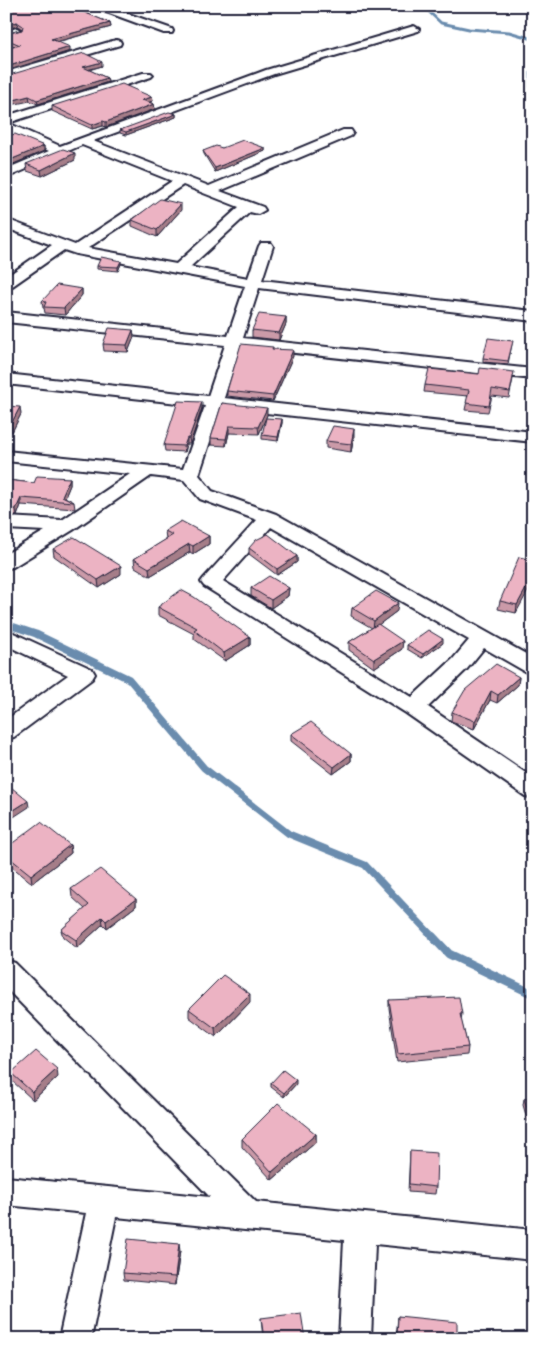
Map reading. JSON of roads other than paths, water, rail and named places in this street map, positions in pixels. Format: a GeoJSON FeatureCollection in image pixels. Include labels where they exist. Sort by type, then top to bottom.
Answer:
{"type":"FeatureCollection","features":[{"type":"Feature","properties":{"kind":"street"},"geometry":{"type":"LineString","coordinates":[[95,6],[168,31]]}},
{"type":"Feature","properties":{"kind":"street"},"geometry":{"type":"LineString","coordinates":[[6,174],[82,141],[270,72],[414,29]]}},
{"type":"Feature","properties":{"kind":"street"},"geometry":{"type":"LineString","coordinates":[[6,76],[116,43]]}},
{"type":"Feature","properties":{"kind":"street"},"geometry":{"type":"LineString","coordinates":[[6,120],[147,75]]}},
{"type":"Feature","properties":{"kind":"street"},"geometry":{"type":"LineString","coordinates":[[6,126],[60,151]]}},
{"type":"Feature","properties":{"kind":"street"},"geometry":{"type":"LineString","coordinates":[[208,191],[347,133]]}},
{"type":"Feature","properties":{"kind":"street"},"geometry":{"type":"LineString","coordinates":[[82,141],[253,208],[179,269]]}},
{"type":"Feature","properties":{"kind":"street"},"geometry":{"type":"LineString","coordinates":[[6,284],[182,180]]}},
{"type":"Feature","properties":{"kind":"street"},"geometry":{"type":"LineString","coordinates":[[6,223],[70,247],[254,284],[533,316]]}},
{"type":"Feature","properties":{"kind":"street"},"geometry":{"type":"LineString","coordinates":[[190,475],[266,246]]}},
{"type":"Feature","properties":{"kind":"street"},"geometry":{"type":"LineString","coordinates":[[6,316],[533,374]]}},
{"type":"Feature","properties":{"kind":"street"},"geometry":{"type":"LineString","coordinates":[[6,379],[533,437]]}},
{"type":"Feature","properties":{"kind":"street"},"geometry":{"type":"LineString","coordinates":[[6,456],[190,475],[206,495],[269,518],[533,667]]}},
{"type":"Feature","properties":{"kind":"street"},"geometry":{"type":"LineString","coordinates":[[6,563],[66,526],[147,471]]}},
{"type":"Feature","properties":{"kind":"street"},"geometry":{"type":"LineString","coordinates":[[269,518],[211,582],[414,708],[533,790]]}},
{"type":"Feature","properties":{"kind":"street"},"geometry":{"type":"LineString","coordinates":[[6,523],[66,526]]}},
{"type":"Feature","properties":{"kind":"street"},"geometry":{"type":"LineString","coordinates":[[6,731],[84,674],[7,637]]}},
{"type":"Feature","properties":{"kind":"street"},"geometry":{"type":"LineString","coordinates":[[414,708],[460,664],[481,638]]}},
{"type":"Feature","properties":{"kind":"street"},"geometry":{"type":"LineString","coordinates":[[6,971],[249,1216]]}},
{"type":"Feature","properties":{"kind":"street"},"geometry":{"type":"LineString","coordinates":[[6,1191],[533,1245]]}},
{"type":"Feature","properties":{"kind":"street"},"geometry":{"type":"LineString","coordinates":[[75,1339],[104,1201]]}},
{"type":"Feature","properties":{"kind":"street"},"geometry":{"type":"LineString","coordinates":[[355,1339],[360,1227]]}},
{"type":"Feature","properties":{"kind":"waterway"},"geometry":{"type":"LineString","coordinates":[[429,6],[427,10],[441,23],[469,29],[509,32],[533,39]]}},
{"type":"Feature","properties":{"kind":"waterway"},"geometry":{"type":"LineString","coordinates":[[533,72],[531,72],[531,91],[533,94]]}},
{"type":"Feature","properties":{"kind":"waterway"},"geometry":{"type":"LineString","coordinates":[[6,624],[36,634],[129,679],[204,768],[289,834],[365,865],[433,937]]}},
{"type":"Feature","properties":{"kind":"waterway"},"geometry":{"type":"LineString","coordinates":[[432,936],[449,954],[533,994]]}}]}
